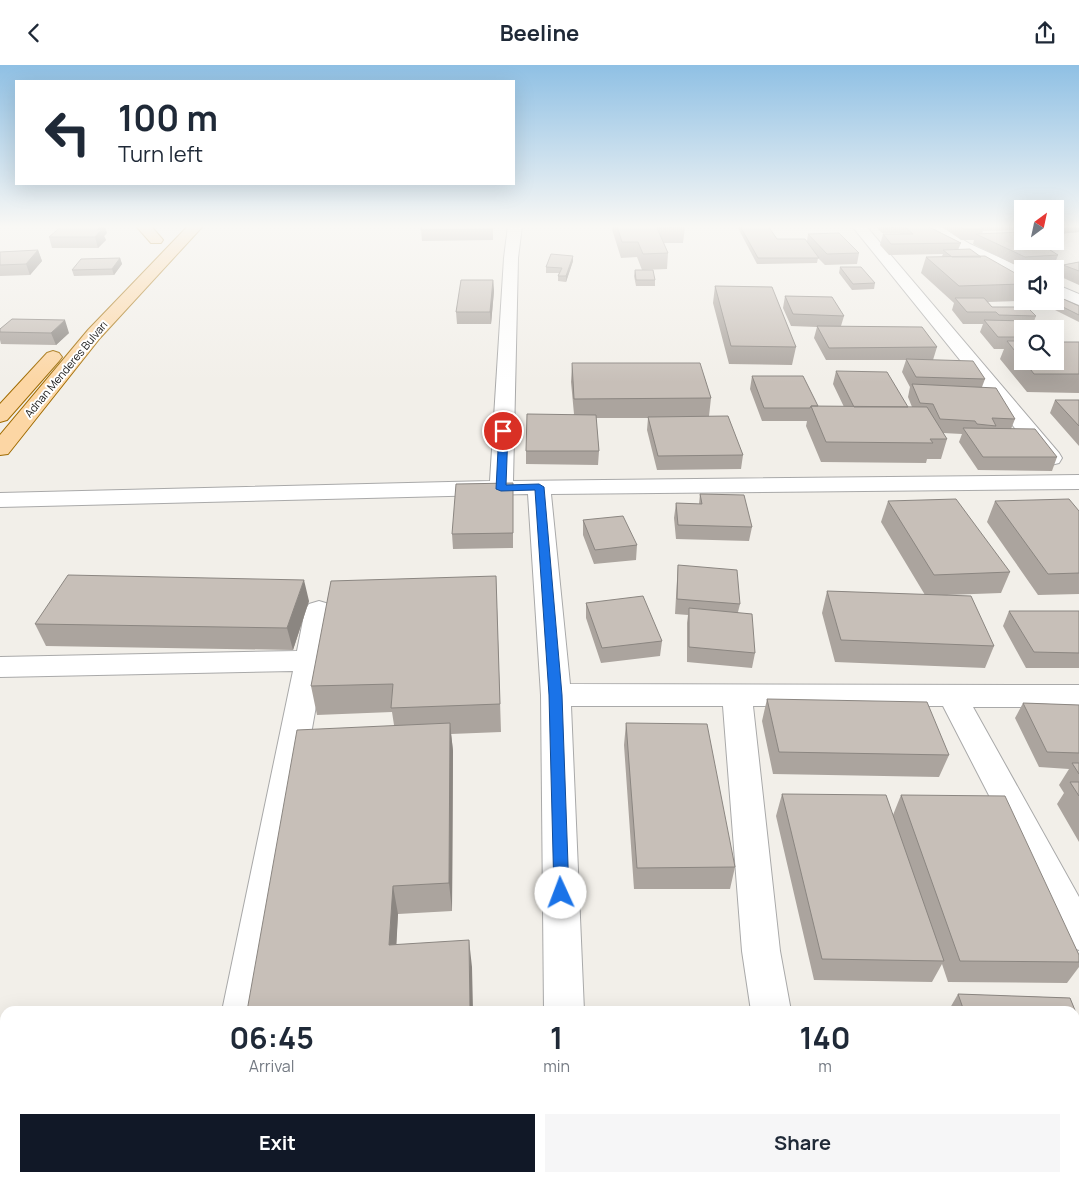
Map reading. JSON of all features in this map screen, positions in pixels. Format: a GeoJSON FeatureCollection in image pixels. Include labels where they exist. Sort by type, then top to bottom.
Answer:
{"type":"FeatureCollection","features":[{"type":"Feature","properties":{"kind":"main road","name":"Adnan Menderes Bulvarı"},"geometry":{"type":"LineString","coordinates":[[0,449],[94,334],[147,278]]}},
{"type":"Feature","properties":{"kind":"main road","name":"Adnan Menderes Bulvarı"},"geometry":{"type":"LineString","coordinates":[[0,417],[97,307]]}},
{"type":"Feature","properties":{"kind":"street"},"geometry":{"type":"LineString","coordinates":[[501,489],[510,278]]}},
{"type":"Feature","properties":{"kind":"street"},"geometry":{"type":"LineString","coordinates":[[903,278],[1076,485]]}},
{"type":"Feature","properties":{"kind":"street"},"geometry":{"type":"LineString","coordinates":[[1064,293],[1079,300]]}},
{"type":"Feature","properties":{"kind":"street"},"geometry":{"type":"LineString","coordinates":[[0,500],[539,487],[1076,485]]}},
{"type":"Feature","properties":{"kind":"street"},"geometry":{"type":"LineString","coordinates":[[539,487],[556,695],[564,1006]]}},
{"type":"Feature","properties":{"kind":"street"},"geometry":{"type":"LineString","coordinates":[[243,1006],[319,610]]}},
{"type":"Feature","properties":{"kind":"street"},"geometry":{"type":"LineString","coordinates":[[0,667],[310,661]]}},
{"type":"Feature","properties":{"kind":"street"},"geometry":{"type":"LineString","coordinates":[[556,695],[1079,696]]}},
{"type":"Feature","properties":{"kind":"street"},"geometry":{"type":"LineString","coordinates":[[737,695],[761,951],[771,1006]]}},
{"type":"Feature","properties":{"kind":"street"},"geometry":{"type":"LineString","coordinates":[[953,697],[1079,933]]}},
{"type":"Feature","properties":{"kind":"building"},"geometry":{"type":"Polygon","coordinates":[[[636,278],[655,278],[655,280],[636,280],[636,278]]]}},
{"type":"Feature","properties":{"kind":"building"},"geometry":{"type":"Polygon","coordinates":[[[849,278],[871,278],[875,283],[853,284],[849,278]]]}},
{"type":"Feature","properties":{"kind":"building"},"geometry":{"type":"Polygon","coordinates":[[[950,278],[1014,278],[1014,284],[959,286],[950,278]]]}},
{"type":"Feature","properties":{"kind":"building"},"geometry":{"type":"Polygon","coordinates":[[[461,280],[493,280],[490,312],[456,312],[461,280]]]}},
{"type":"Feature","properties":{"kind":"building"},"geometry":{"type":"Polygon","coordinates":[[[715,286],[772,287],[796,347],[731,346],[715,286]]]}},
{"type":"Feature","properties":{"kind":"building"},"geometry":{"type":"Polygon","coordinates":[[[785,296],[832,297],[844,316],[793,314],[785,296]]]}},
{"type":"Feature","properties":{"kind":"building"},"geometry":{"type":"Polygon","coordinates":[[[955,298],[984,298],[992,307],[1014,307],[1014,310],[1030,310],[1036,316],[999,315],[996,312],[967,312],[955,298]]]}},
{"type":"Feature","properties":{"kind":"building"},"geometry":{"type":"Polygon","coordinates":[[[1064,299],[1079,306],[1079,315],[1064,308],[1064,299]]]}},
{"type":"Feature","properties":{"kind":"building"},"geometry":{"type":"Polygon","coordinates":[[[12,319],[65,320],[51,333],[0,332],[0,329],[12,319]]]}},
{"type":"Feature","properties":{"kind":"building"},"geometry":{"type":"Polygon","coordinates":[[[984,320],[1014,321],[1014,337],[998,337],[984,320]]]}},
{"type":"Feature","properties":{"kind":"building"},"geometry":{"type":"Polygon","coordinates":[[[817,326],[922,327],[937,347],[829,348],[817,326]]]}},
{"type":"Feature","properties":{"kind":"building"},"geometry":{"type":"Polygon","coordinates":[[[1007,341],[1014,341],[1014,350],[1007,341]]]}},
{"type":"Feature","properties":{"kind":"building"},"geometry":{"type":"Polygon","coordinates":[[[1064,342],[1079,342],[1079,374],[1034,374],[1031,370],[1064,370],[1064,342]]]}},
{"type":"Feature","properties":{"kind":"building"},"geometry":{"type":"Polygon","coordinates":[[[906,359],[973,361],[985,379],[916,377],[906,359]]]}},
{"type":"Feature","properties":{"kind":"building"},"geometry":{"type":"Polygon","coordinates":[[[572,363],[700,363],[711,398],[574,399],[572,363]]]}},
{"type":"Feature","properties":{"kind":"building"},"geometry":{"type":"Polygon","coordinates":[[[836,371],[887,372],[908,407],[854,407],[836,371]]]}},
{"type":"Feature","properties":{"kind":"building"},"geometry":{"type":"Polygon","coordinates":[[[752,376],[803,376],[818,406],[811,406],[810,408],[764,408],[752,376]]]}},
{"type":"Feature","properties":{"kind":"building"},"geometry":{"type":"Polygon","coordinates":[[[912,384],[996,388],[1015,419],[992,418],[996,426],[977,424],[975,421],[940,419],[933,404],[920,403],[912,384]]]}},
{"type":"Feature","properties":{"kind":"building"},"geometry":{"type":"Polygon","coordinates":[[[1055,400],[1079,400],[1079,426],[1055,400]]]}},
{"type":"Feature","properties":{"kind":"building"},"geometry":{"type":"Polygon","coordinates":[[[811,406],[927,407],[947,439],[930,439],[933,443],[826,442],[811,406]]]}},
{"type":"Feature","properties":{"kind":"building"},"geometry":{"type":"Polygon","coordinates":[[[527,414],[596,415],[599,451],[526,451],[527,414]]]}},
{"type":"Feature","properties":{"kind":"building"},"geometry":{"type":"Polygon","coordinates":[[[728,416],[743,455],[658,456],[648,417],[728,416]]]}},
{"type":"Feature","properties":{"kind":"building"},"geometry":{"type":"Polygon","coordinates":[[[963,428],[1035,429],[1057,457],[983,457],[963,428]]]}},
{"type":"Feature","properties":{"kind":"building"},"geometry":{"type":"Polygon","coordinates":[[[513,483],[513,533],[452,534],[456,484],[513,483]]]}},
{"type":"Feature","properties":{"kind":"building"},"geometry":{"type":"Polygon","coordinates":[[[700,494],[744,495],[752,527],[678,525],[676,503],[702,504],[700,494]]]}},
{"type":"Feature","properties":{"kind":"building"},"geometry":{"type":"Polygon","coordinates":[[[956,499],[1010,572],[934,575],[888,501],[956,499]]]}},
{"type":"Feature","properties":{"kind":"building"},"geometry":{"type":"Polygon","coordinates":[[[1069,499],[1079,511],[1079,573],[1048,574],[995,501],[1069,499]]]}},
{"type":"Feature","properties":{"kind":"building"},"geometry":{"type":"Polygon","coordinates":[[[623,516],[637,545],[595,550],[583,520],[623,516]]]}},
{"type":"Feature","properties":{"kind":"building"},"geometry":{"type":"Polygon","coordinates":[[[678,565],[737,570],[740,604],[677,599],[678,565]]]}},
{"type":"Feature","properties":{"kind":"building"},"geometry":{"type":"Polygon","coordinates":[[[68,575],[304,580],[287,628],[35,624],[68,575]]]}},
{"type":"Feature","properties":{"kind":"building"},"geometry":{"type":"Polygon","coordinates":[[[496,576],[500,704],[391,708],[393,684],[311,686],[331,581],[496,576]]]}},
{"type":"Feature","properties":{"kind":"building"},"geometry":{"type":"Polygon","coordinates":[[[827,591],[971,596],[994,646],[841,640],[827,591]]]}},
{"type":"Feature","properties":{"kind":"building"},"geometry":{"type":"Polygon","coordinates":[[[643,596],[662,641],[602,648],[586,603],[643,596]]]}},
{"type":"Feature","properties":{"kind":"building"},"geometry":{"type":"Polygon","coordinates":[[[689,608],[752,614],[755,653],[689,647],[689,608]]]}},
{"type":"Feature","properties":{"kind":"building"},"geometry":{"type":"Polygon","coordinates":[[[1009,611],[1079,611],[1079,653],[1034,652],[1009,611]]]}},
{"type":"Feature","properties":{"kind":"building"},"geometry":{"type":"Polygon","coordinates":[[[767,699],[927,702],[949,755],[779,752],[767,699]]]}},
{"type":"Feature","properties":{"kind":"building"},"geometry":{"type":"Polygon","coordinates":[[[1023,703],[1079,705],[1079,753],[1047,752],[1023,703]]]}},
{"type":"Feature","properties":{"kind":"building"},"geometry":{"type":"Polygon","coordinates":[[[450,723],[449,883],[393,886],[389,945],[469,940],[470,1006],[248,1006],[297,730],[450,723]]]}},
{"type":"Feature","properties":{"kind":"building"},"geometry":{"type":"Polygon","coordinates":[[[626,723],[707,724],[735,867],[637,868],[626,723]]]}},
{"type":"Feature","properties":{"kind":"building"},"geometry":{"type":"Polygon","coordinates":[[[1072,763],[1079,763],[1079,774],[1072,763]]]}},
{"type":"Feature","properties":{"kind":"building"},"geometry":{"type":"Polygon","coordinates":[[[1070,782],[1079,782],[1079,796],[1070,782]]]}},
{"type":"Feature","properties":{"kind":"building"},"geometry":{"type":"Polygon","coordinates":[[[782,794],[886,795],[944,961],[822,959],[782,794]]]}},
{"type":"Feature","properties":{"kind":"building"},"geometry":{"type":"Polygon","coordinates":[[[901,795],[1005,796],[1079,955],[1079,962],[960,961],[901,795]]]}},
{"type":"Feature","properties":{"kind":"building"},"geometry":{"type":"Polygon","coordinates":[[[958,994],[1070,998],[1073,1006],[962,1006],[958,994]]]}},
{"type":"Feature","properties":{"kind":"route"},"geometry":{"type":"LineString","coordinates":[[503,431],[501,489],[539,487],[556,695],[561,893]]}}]}
